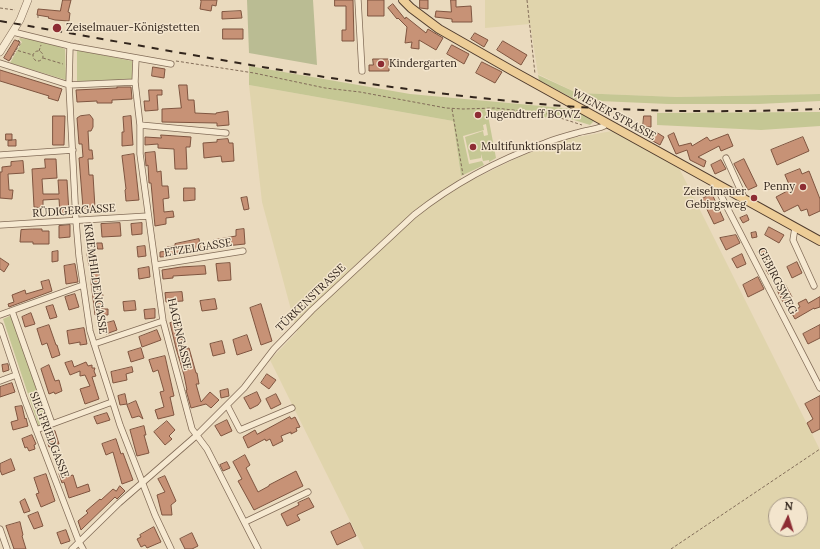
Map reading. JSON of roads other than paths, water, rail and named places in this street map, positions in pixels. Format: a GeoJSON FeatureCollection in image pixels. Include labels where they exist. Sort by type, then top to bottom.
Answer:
{"type":"FeatureCollection","features":[{"type":"Feature","properties":{"kind":"main road","name":"WIENER STRASSE"},"geometry":{"type":"LineString","coordinates":[[403,0],[411,8],[439,29],[820,242]]}},
{"type":"Feature","properties":{"kind":"street"},"geometry":{"type":"LineString","coordinates":[[0,52],[8,40],[16,33],[28,0]]}},
{"type":"Feature","properties":{"kind":"street"},"geometry":{"type":"LineString","coordinates":[[358,0],[362,71]]}},
{"type":"Feature","properties":{"kind":"street"},"geometry":{"type":"LineString","coordinates":[[16,33],[70,46],[171,64]]}},
{"type":"Feature","properties":{"kind":"street","name":"KRIEMHILDENGASSE"},"geometry":{"type":"LineString","coordinates":[[70,46],[69,85],[76,221],[90,331],[120,425],[155,515],[171,549]]}},
{"type":"Feature","properties":{"kind":"street","name":"HAGENGASSE"},"geometry":{"type":"LineString","coordinates":[[136,58],[135,82],[140,125],[140,154],[163,321],[192,429],[206,449],[258,549]]}},
{"type":"Feature","properties":{"kind":"street"},"geometry":{"type":"LineString","coordinates":[[0,63],[69,85],[135,82]]}},
{"type":"Feature","properties":{"kind":"street","name":"TÜRKENSTRASSE"},"geometry":{"type":"LineString","coordinates":[[72,549],[119,503],[196,436],[244,388],[274,349],[312,310],[398,229],[430,203],[454,187],[501,162],[544,143],[578,132],[596,129],[604,126],[605,123]]}},
{"type":"Feature","properties":{"kind":"street"},"geometry":{"type":"LineString","coordinates":[[140,125],[226,133]]}},
{"type":"Feature","properties":{"kind":"street"},"geometry":{"type":"LineString","coordinates":[[0,155],[73,150]]}},
{"type":"Feature","properties":{"kind":"street"},"geometry":{"type":"LineString","coordinates":[[726,158],[745,200]]}},
{"type":"Feature","properties":{"kind":"street","name":"GEBIRGSWEG"},"geometry":{"type":"LineString","coordinates":[[715,184],[820,388]]}},
{"type":"Feature","properties":{"kind":"street","name":"RÜDIGERGASSE"},"geometry":{"type":"LineString","coordinates":[[0,226],[148,216]]}},
{"type":"Feature","properties":{"kind":"street"},"geometry":{"type":"LineString","coordinates":[[795,228],[793,240],[814,286]]}},
{"type":"Feature","properties":{"kind":"street","name":"ETZELGASSE"},"geometry":{"type":"LineString","coordinates":[[156,265],[243,251]]}},
{"type":"Feature","properties":{"kind":"street"},"geometry":{"type":"LineString","coordinates":[[0,315],[83,285]]}},
{"type":"Feature","properties":{"kind":"street"},"geometry":{"type":"LineString","coordinates":[[12,310],[52,424]]}},
{"type":"Feature","properties":{"kind":"street"},"geometry":{"type":"LineString","coordinates":[[94,344],[163,321]]}},
{"type":"Feature","properties":{"kind":"street","name":"SIEGFRIEDGASSE"},"geometry":{"type":"LineString","coordinates":[[0,326],[36,430],[78,542],[83,549]]}},
{"type":"Feature","properties":{"kind":"street"},"geometry":{"type":"LineString","coordinates":[[0,381],[16,375]]}},
{"type":"Feature","properties":{"kind":"street"},"geometry":{"type":"LineString","coordinates":[[36,430],[112,402]]}},
{"type":"Feature","properties":{"kind":"street"},"geometry":{"type":"LineString","coordinates":[[227,405],[240,430],[292,408]]}},
{"type":"Feature","properties":{"kind":"street"},"geometry":{"type":"LineString","coordinates":[[245,522],[308,492]]}},
{"type":"Feature","properties":{"kind":"street"},"geometry":{"type":"LineString","coordinates":[[0,529],[7,549]]}},
{"type":"Feature","properties":{"kind":"railway"},"geometry":{"type":"LineString","coordinates":[[0,21],[317,76],[445,94],[509,101],[548,105],[664,111],[820,109]]}},
{"type":"Feature","properties":{"kind":"place","name":"Zeiselmauer-Königstetten"},"geometry":{"type":"Point","coordinates":[57,28]}},
{"type":"Feature","properties":{"kind":"place","name":"Kindergarten"},"geometry":{"type":"Point","coordinates":[381,64]}},
{"type":"Feature","properties":{"kind":"place","name":"Jugendtreff BOWZ"},"geometry":{"type":"Point","coordinates":[478,115]}},
{"type":"Feature","properties":{"kind":"place","name":"Multifunktionsplatz"},"geometry":{"type":"Point","coordinates":[473,147]}},
{"type":"Feature","properties":{"kind":"place","name":"Penny"},"geometry":{"type":"Point","coordinates":[803,187]}},
{"type":"Feature","properties":{"kind":"place","name":"Zeiselmauer Gebirgsweg"},"geometry":{"type":"Point","coordinates":[754,198]}}]}
